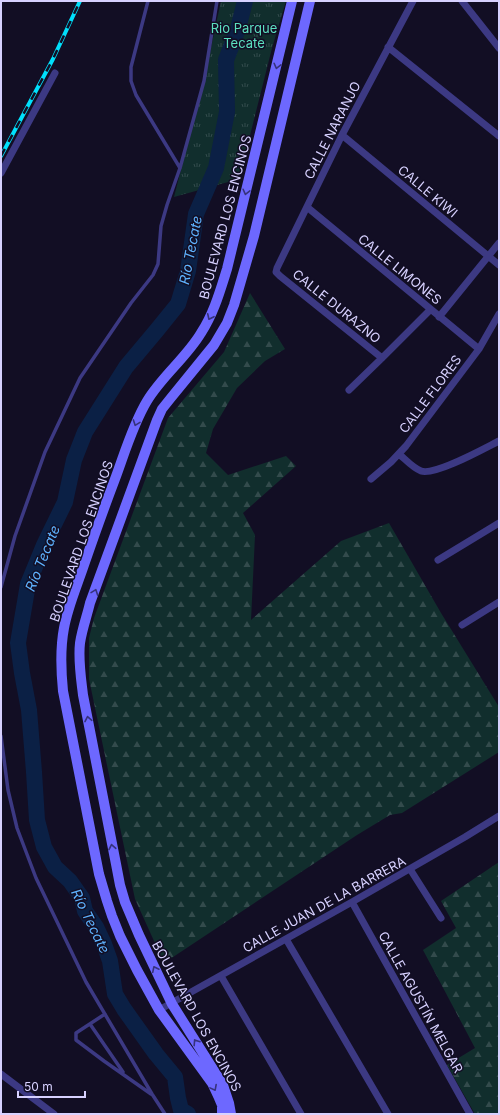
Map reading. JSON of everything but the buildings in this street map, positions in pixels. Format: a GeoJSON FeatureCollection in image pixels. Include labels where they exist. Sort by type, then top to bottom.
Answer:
{"type":"FeatureCollection","features":[{"type":"Feature","properties":{"kind":"main road","name":"BOULEVARD LOS ENCINOS"},"geometry":{"type":"LineString","coordinates":[[222,1114],[222,1105],[212,1083],[159,1010],[120,936],[105,894],[63,691],[61,670],[62,647],[64,629],[69,608],[138,416],[161,381],[198,338],[210,319],[217,302],[236,233],[292,1]]}},
{"type":"Feature","properties":{"kind":"main road","name":"BOULEVARD LOS ENCINOS"},"geometry":{"type":"LineString","coordinates":[[230,1114],[230,1103],[223,1085],[172,1004],[130,916],[120,885],[80,678],[80,642],[90,603],[162,409],[214,345],[227,323],[234,305],[254,236],[310,1]]}},
{"type":"Feature","properties":{"kind":"main road"},"geometry":{"type":"LineString","coordinates":[[236,233],[254,236]]}},
{"type":"Feature","properties":{"kind":"street","name":"CALLE NARANJO"},"geometry":{"type":"LineString","coordinates":[[276,272],[342,135],[413,1]]}},
{"type":"Feature","properties":{"kind":"street"},"geometry":{"type":"LineString","coordinates":[[462,1],[499,48]]}},
{"type":"Feature","properties":{"kind":"street"},"geometry":{"type":"LineString","coordinates":[[388,47],[499,136]]}},
{"type":"Feature","properties":{"kind":"street"},"geometry":{"type":"LineString","coordinates":[[1,173],[55,73]]}},
{"type":"Feature","properties":{"kind":"street","name":"CALLE KIWI"},"geometry":{"type":"LineString","coordinates":[[342,135],[499,265]]}},
{"type":"Feature","properties":{"kind":"street","name":"CALLE LIMONES"},"geometry":{"type":"LineString","coordinates":[[307,207],[479,349]]}},
{"type":"Feature","properties":{"kind":"street"},"geometry":{"type":"LineString","coordinates":[[439,317],[499,243]]}},
{"type":"Feature","properties":{"kind":"street","name":"CALLE DURAZNO"},"geometry":{"type":"LineString","coordinates":[[276,272],[382,358]]}},
{"type":"Feature","properties":{"kind":"street"},"geometry":{"type":"LineString","coordinates":[[349,390],[430,310]]}},
{"type":"Feature","properties":{"kind":"street","name":"CALLE FLORES"},"geometry":{"type":"LineString","coordinates":[[371,479],[399,454],[479,349],[499,314]]}},
{"type":"Feature","properties":{"kind":"street"},"geometry":{"type":"LineString","coordinates":[[399,454],[415,468],[426,472],[443,468],[499,441]]}},
{"type":"Feature","properties":{"kind":"street"},"geometry":{"type":"LineString","coordinates":[[438,560],[499,523]]}},
{"type":"Feature","properties":{"kind":"street"},"geometry":{"type":"LineString","coordinates":[[462,625],[499,602]]}},
{"type":"Feature","properties":{"kind":"street","name":"CALLE JUAN DE LA BARRERA"},"geometry":{"type":"LineString","coordinates":[[159,1010],[410,869],[499,816]]}},
{"type":"Feature","properties":{"kind":"street"},"geometry":{"type":"LineString","coordinates":[[410,869],[441,918]]}},
{"type":"Feature","properties":{"kind":"street","name":"CALLE AGUSTÍN MELGAR"},"geometry":{"type":"LineString","coordinates":[[352,902],[470,1114]]}},
{"type":"Feature","properties":{"kind":"street"},"geometry":{"type":"LineString","coordinates":[[286,939],[388,1114]]}},
{"type":"Feature","properties":{"kind":"street"},"geometry":{"type":"LineString","coordinates":[[221,976],[301,1114]]}},
{"type":"Feature","properties":{"kind":"street"},"geometry":{"type":"LineString","coordinates":[[1,1074],[54,1114]]}},
{"type":"Feature","properties":{"kind":"lane"},"geometry":{"type":"LineString","coordinates":[[148,1],[131,67],[131,81],[136,95],[180,168]]}},
{"type":"Feature","properties":{"kind":"lane"},"geometry":{"type":"LineString","coordinates":[[1,587],[15,536],[45,452],[80,378],[131,303],[153,275],[158,264],[161,226],[180,168],[204,81],[217,1]]}},
{"type":"Feature","properties":{"kind":"lane"},"geometry":{"type":"LineString","coordinates":[[1,736],[8,790],[16,828],[36,878],[86,982],[165,1114]]}},
{"type":"Feature","properties":{"kind":"lane"},"geometry":{"type":"LineString","coordinates":[[105,1014],[76,1033],[76,1040],[152,1094]]}},
{"type":"Feature","properties":{"kind":"lane"},"geometry":{"type":"LineString","coordinates":[[90,1024],[125,1075]]}},
{"type":"Feature","properties":{"kind":"green space","name":"Rio Parque Tecate"},"geometry":{"type":"Polygon","coordinates":[[[221,1],[286,1],[272,48],[239,179],[174,197],[204,80],[221,1]]]}},
{"type":"Feature","properties":{"kind":"green space"},"geometry":{"type":"Polygon","coordinates":[[[250,293],[285,349],[265,361],[237,388],[213,429],[206,453],[228,475],[286,456],[296,466],[243,513],[255,535],[251,620],[341,541],[389,523],[441,613],[499,707],[499,752],[402,813],[390,815],[357,835],[164,963],[135,899],[89,679],[89,638],[94,618],[168,418],[224,352],[250,293]]]}},
{"type":"Feature","properties":{"kind":"green space"},"geometry":{"type":"Polygon","coordinates":[[[499,862],[499,1114],[475,1114],[447,1065],[475,1048],[423,950],[456,928],[441,901],[499,862]]]}},
{"type":"Feature","properties":{"kind":"waterway","name":"Río Tecate"},"geometry":{"type":"LineString","coordinates":[[188,1114],[181,1110],[175,1077],[156,1054],[115,994],[110,961],[96,927],[85,911],[82,898],[70,881],[55,867],[44,847],[37,820],[29,710],[18,643],[28,584],[44,545],[65,502],[74,460],[85,432],[126,367],[178,304],[188,271],[196,214],[216,168],[227,112],[226,60],[238,29],[245,1]]}},
{"type":"Feature","properties":{"kind":"railway"},"geometry":{"type":"LineString","coordinates":[[1,156],[53,59],[80,1]]}}]}
